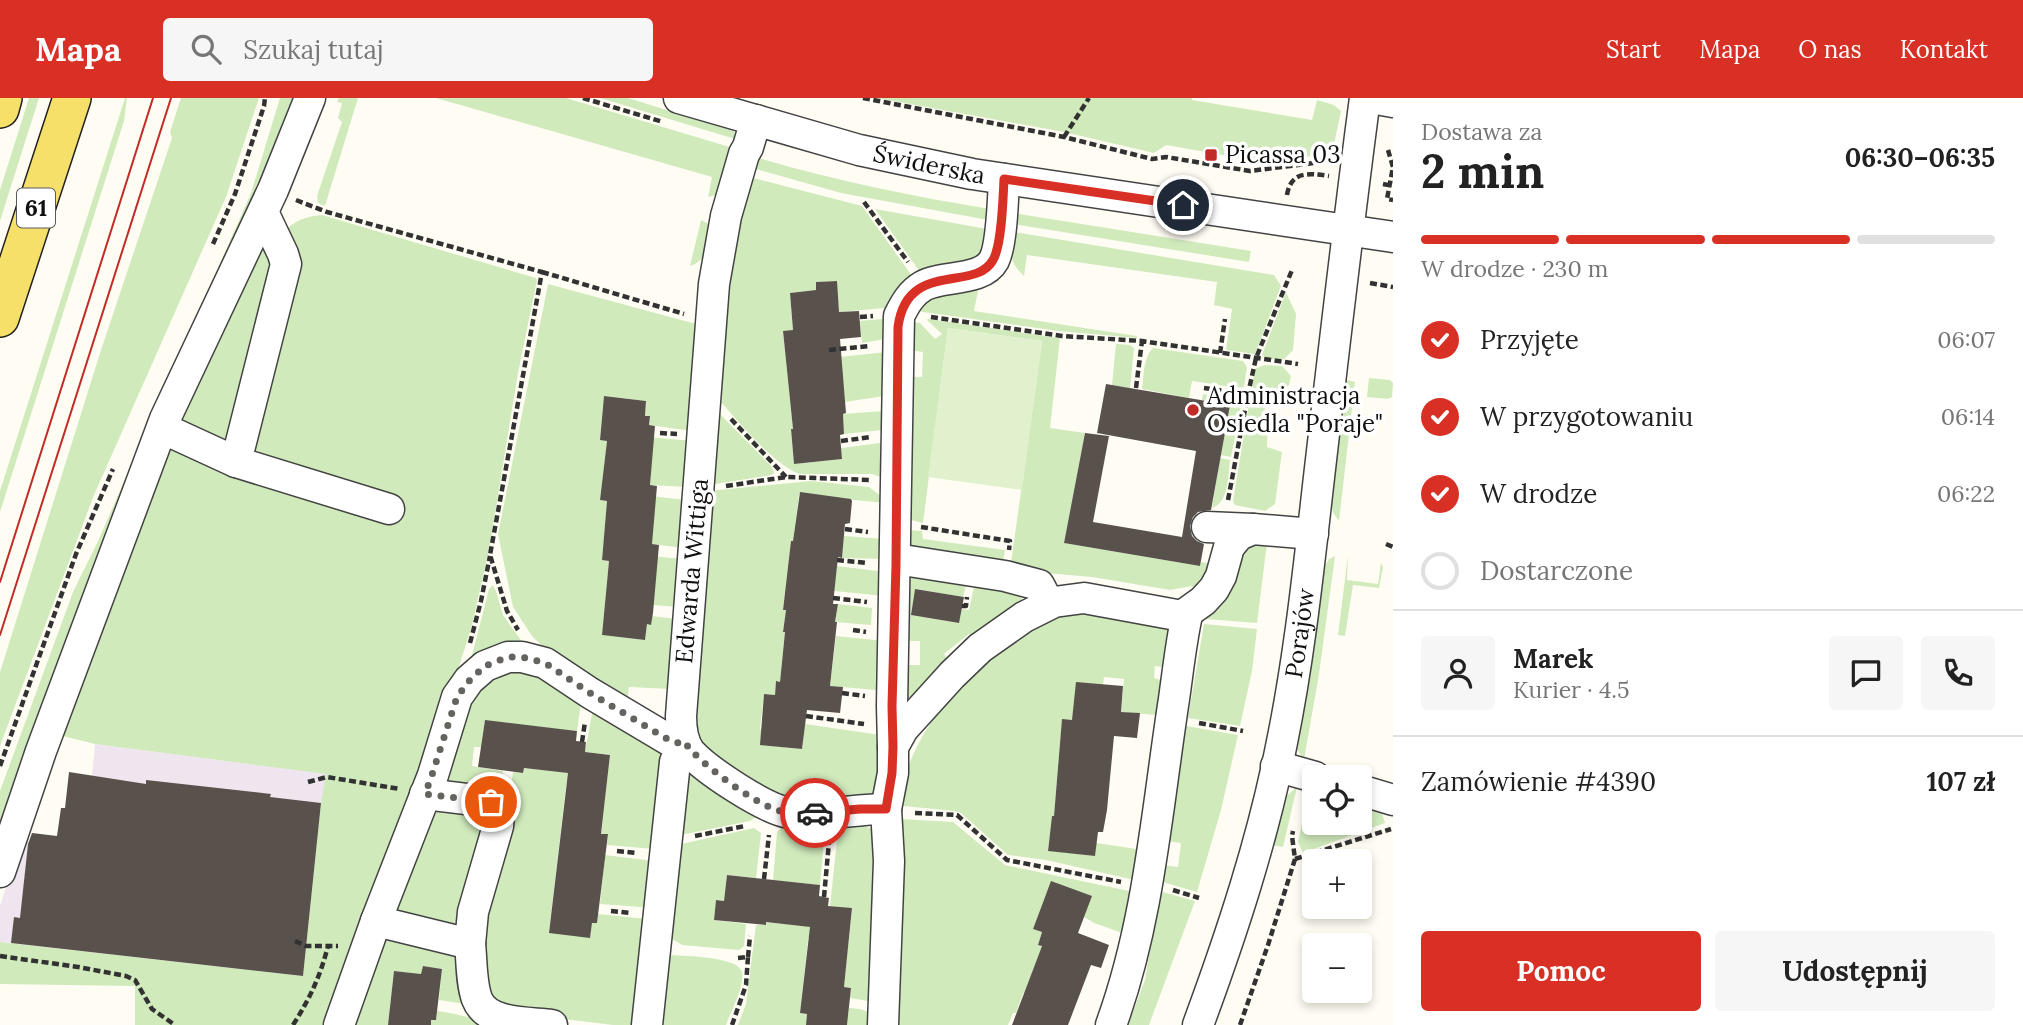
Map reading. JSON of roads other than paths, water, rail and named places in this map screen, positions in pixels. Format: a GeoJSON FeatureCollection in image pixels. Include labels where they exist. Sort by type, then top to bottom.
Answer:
{"type":"FeatureCollection","features":[{"type":"Feature","properties":{"kind":"main road"},"geometry":{"type":"LineString","coordinates":[[0,109],[4,98]]}},
{"type":"Feature","properties":{"kind":"main road","name":"61"},"geometry":{"type":"LineString","coordinates":[[0,318],[72,98]]}},
{"type":"Feature","properties":{"kind":"street"},"geometry":{"type":"LineString","coordinates":[[0,872],[41,751],[162,428],[268,201],[310,98]]}},
{"type":"Feature","properties":{"kind":"street","name":"Świderska"},"geometry":{"type":"LineString","coordinates":[[680,98],[859,150],[972,174],[1393,237]]}},
{"type":"Feature","properties":{"kind":"street"},"geometry":{"type":"LineString","coordinates":[[1368,98],[1393,102]]}},
{"type":"Feature","properties":{"kind":"street","name":"Porajów"},"geometry":{"type":"LineString","coordinates":[[1198,1025],[1233,929],[1276,766],[1293,685],[1348,229],[1368,98]]}},
{"type":"Feature","properties":{"kind":"street","name":"Edwarda Wittiga"},"geometry":{"type":"LineString","coordinates":[[648,1025],[675,762],[684,741],[681,716],[717,265],[726,216],[756,120]]}},
{"type":"Feature","properties":{"kind":"street"},"geometry":{"type":"LineString","coordinates":[[883,1025],[889,861],[896,811],[892,773],[898,327],[908,299],[925,285],[977,272],[989,266],[995,258],[1004,203],[1004,179]]}},
{"type":"Feature","properties":{"kind":"street"},"geometry":{"type":"LineString","coordinates":[[236,462],[286,264],[268,201]]}},
{"type":"Feature","properties":{"kind":"street"},"geometry":{"type":"LineString","coordinates":[[162,428],[236,462],[389,509]]}},
{"type":"Feature","properties":{"kind":"street"},"geometry":{"type":"LineString","coordinates":[[1215,527],[1313,534]]}},
{"type":"Feature","properties":{"kind":"street"},"geometry":{"type":"LineString","coordinates":[[893,737],[904,729],[965,661],[1006,629],[1049,604],[1084,598],[1139,607],[1175,617],[1188,615],[1203,601],[1221,576],[1229,547],[1239,535],[1253,529]]}},
{"type":"Feature","properties":{"kind":"street"},"geometry":{"type":"LineString","coordinates":[[896,559],[1039,584],[1049,604]]}},
{"type":"Feature","properties":{"kind":"street"},"geometry":{"type":"LineString","coordinates":[[1111,1025],[1131,962],[1148,888],[1188,615]]}},
{"type":"Feature","properties":{"kind":"street"},"geometry":{"type":"LineString","coordinates":[[339,1025],[432,775],[457,697],[485,666],[508,657],[522,657],[545,663],[669,740],[677,743],[684,741],[701,761],[774,809],[805,814],[860,809],[896,811]]}},
{"type":"Feature","properties":{"kind":"street"},"geometry":{"type":"LineString","coordinates":[[1276,766],[1302,773]]}},
{"type":"Feature","properties":{"kind":"street"},"geometry":{"type":"LineString","coordinates":[[425,794],[491,802],[496,805],[499,812],[498,826],[473,912],[470,944],[477,1002],[490,1014],[502,1019],[552,1025]]}},
{"type":"Feature","properties":{"kind":"street"},"geometry":{"type":"LineString","coordinates":[[1372,794],[1393,800]]}},
{"type":"Feature","properties":{"kind":"street"},"geometry":{"type":"LineString","coordinates":[[376,921],[470,944]]}},
{"type":"Feature","properties":{"kind":"tram line"},"geometry":{"type":"LineString","coordinates":[[0,582],[153,98]]}},
{"type":"Feature","properties":{"kind":"tram line"},"geometry":{"type":"LineString","coordinates":[[0,635],[171,98]]}},
{"type":"Feature","properties":{"kind":"place","name":"Picassa 03"},"geometry":{"type":"Point","coordinates":[1211,155]}},
{"type":"Feature","properties":{"kind":"place","name":"Administracja Osiedla \"Poraje\""},"geometry":{"type":"Point","coordinates":[1193,410]}}]}
